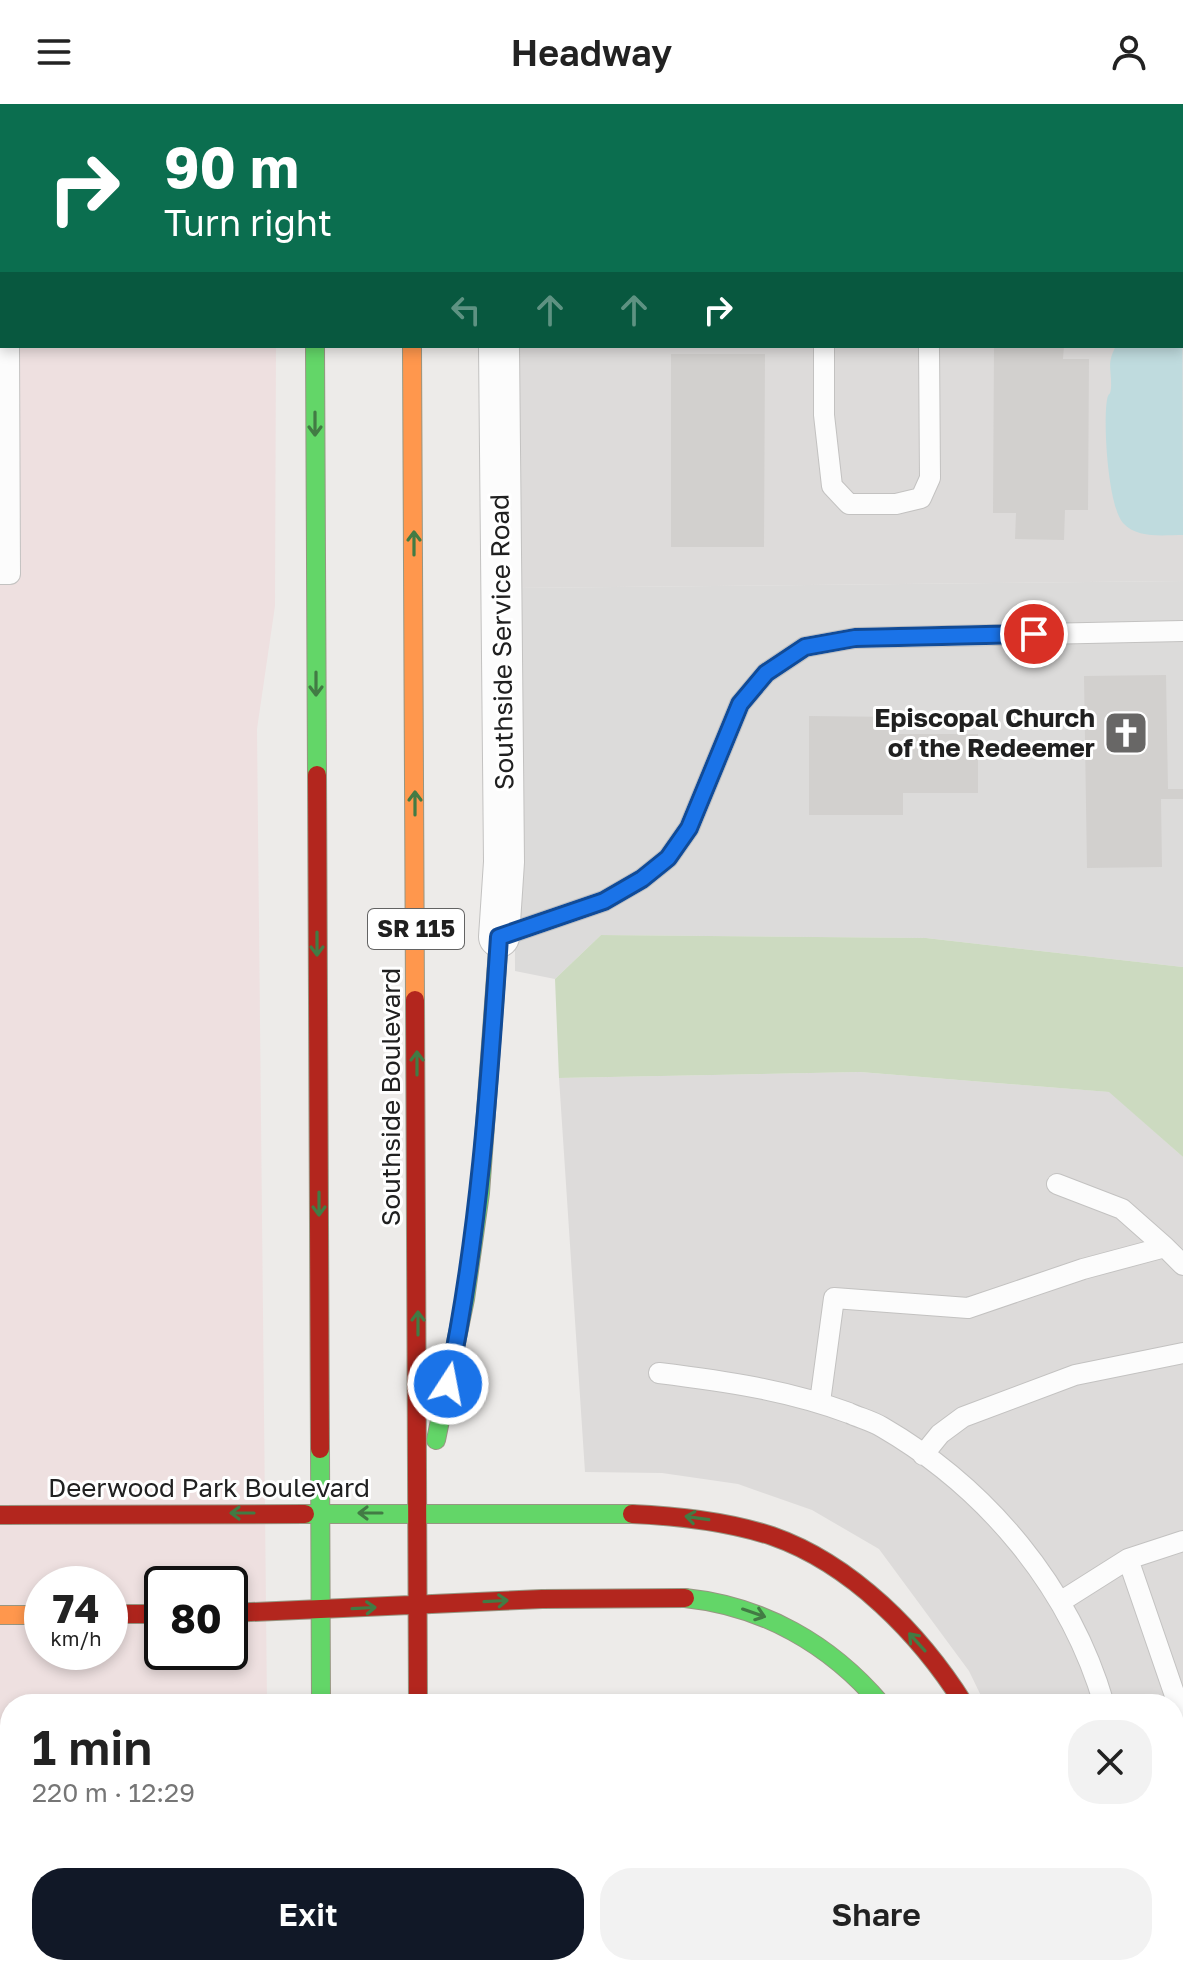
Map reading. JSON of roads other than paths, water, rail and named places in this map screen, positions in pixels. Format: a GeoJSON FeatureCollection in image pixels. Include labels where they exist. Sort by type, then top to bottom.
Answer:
{"type":"FeatureCollection","features":[{"type":"Feature","properties":{"kind":"main road"},"geometry":{"type":"LineString","coordinates":[[315,348],[321,1694]]}},
{"type":"Feature","properties":{"kind":"main road","name":"Southside Boulevard"},"geometry":{"type":"LineString","coordinates":[[412,348],[418,1694]]}},
{"type":"Feature","properties":{"kind":"main road"},"geometry":{"type":"LineString","coordinates":[[419,1513],[457,1343],[474,1240],[484,1157],[499,937]]}},
{"type":"Feature","properties":{"kind":"main road","name":"Deerwood Park Boulevard"},"geometry":{"type":"LineString","coordinates":[[0,1515],[419,1513],[679,1516],[742,1526],[777,1537],[819,1557],[859,1583],[920,1645],[957,1694]]}},
{"type":"Feature","properties":{"kind":"main road"},"geometry":{"type":"LineString","coordinates":[[248,1612],[550,1598],[671,1597],[712,1601],[778,1622],[815,1642],[848,1667],[872,1694]]}},
{"type":"Feature","properties":{"kind":"main road"},"geometry":{"type":"LineString","coordinates":[[0,1615],[24,1615]]}},
{"type":"Feature","properties":{"kind":"street","name":"Southside Service Road"},"geometry":{"type":"LineString","coordinates":[[499,348],[504,862],[499,937]]}},
{"type":"Feature","properties":{"kind":"lane"},"geometry":{"type":"LineString","coordinates":[[0,574],[10,574],[9,348]]}},
{"type":"Feature","properties":{"kind":"lane"},"geometry":{"type":"LineString","coordinates":[[824,348],[824,415],[832,486],[849,504],[896,504],[921,498],[930,478],[929,348]]}},
{"type":"Feature","properties":{"kind":"lane"},"geometry":{"type":"LineString","coordinates":[[499,937],[604,901],[642,879],[668,858],[689,828],[740,704],[766,673],[805,647],[855,638],[1183,631]]}},
{"type":"Feature","properties":{"kind":"lane"},"geometry":{"type":"LineString","coordinates":[[1057,1184],[1122,1209],[1183,1265]]}},
{"type":"Feature","properties":{"kind":"lane"},"geometry":{"type":"LineString","coordinates":[[820,1402],[834,1298],[968,1308],[1083,1269],[1165,1247]]}},
{"type":"Feature","properties":{"kind":"lane"},"geometry":{"type":"LineString","coordinates":[[923,1455],[940,1434],[963,1417],[1075,1375],[1183,1353]]}},
{"type":"Feature","properties":{"kind":"lane"},"geometry":{"type":"LineString","coordinates":[[659,1373],[740,1383],[820,1402],[881,1426],[951,1475],[1001,1521],[1035,1563],[1084,1646],[1101,1694]]}},
{"type":"Feature","properties":{"kind":"lane"},"geometry":{"type":"LineString","coordinates":[[1060,1602],[1128,1559],[1183,1541]]}},
{"type":"Feature","properties":{"kind":"lane"},"geometry":{"type":"LineString","coordinates":[[1128,1559],[1174,1694]]}},
{"type":"Feature","properties":{"kind":"water"},"geometry":{"type":"Polygon","coordinates":[[[1115,348],[1182,348],[1183,535],[1136,532],[1123,523],[1118,514],[1108,464],[1106,427],[1115,348]]]}},
{"type":"Feature","properties":{"kind":"place","name":"Episcopal Church of the Redeemer"},"geometry":{"type":"Point","coordinates":[1126,733]}}]}
